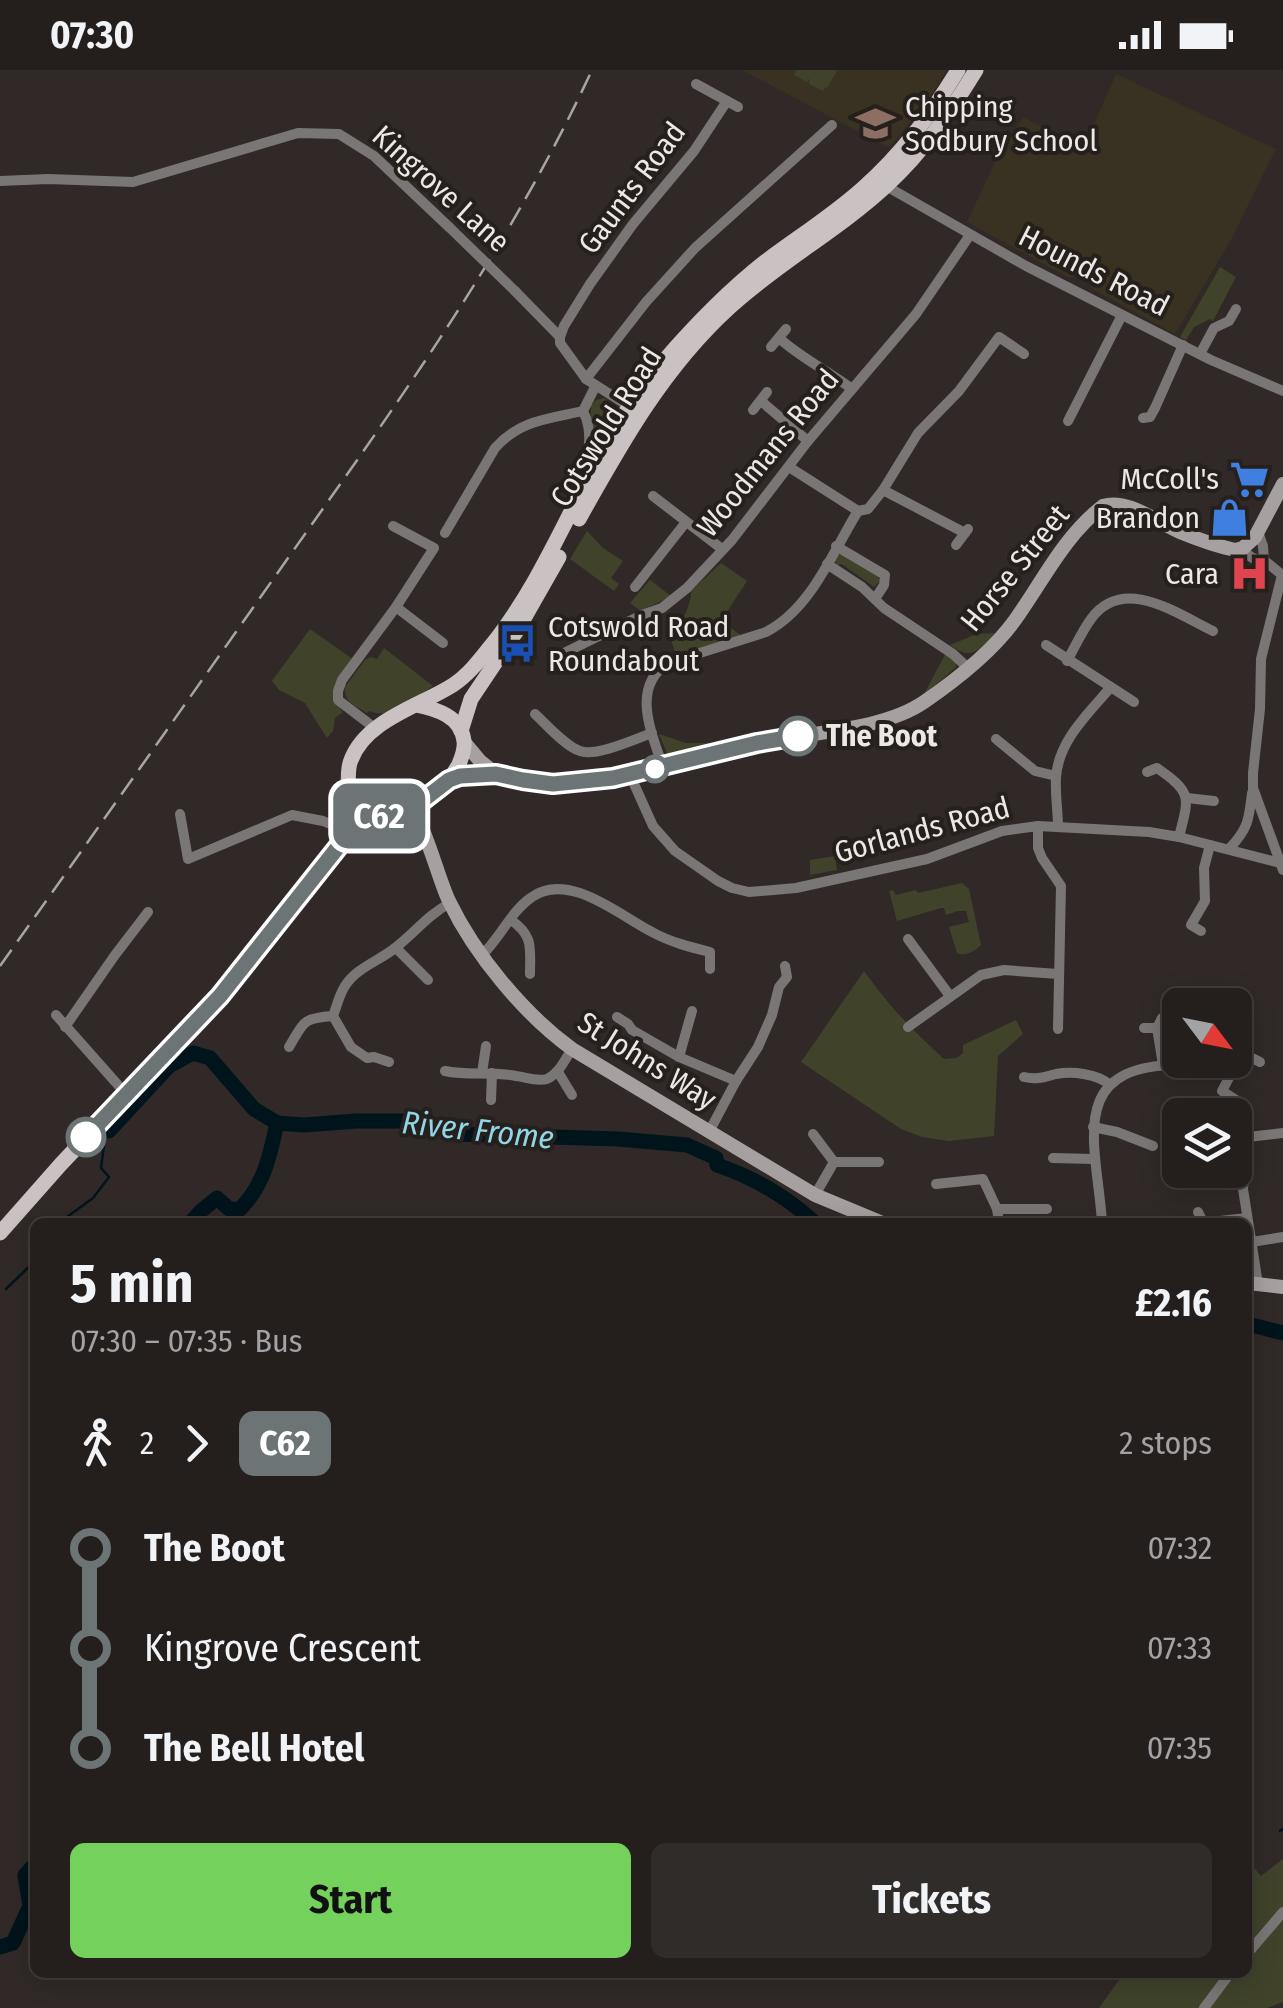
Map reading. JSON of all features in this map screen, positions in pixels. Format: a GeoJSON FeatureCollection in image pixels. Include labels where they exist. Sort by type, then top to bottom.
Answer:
{"type":"FeatureCollection","features":[{"type":"Feature","properties":{"kind":"main road","name":"Cotswold Road"},"geometry":{"type":"LineString","coordinates":[[416,705],[471,671],[494,644],[541,568],[599,458],[661,364],[764,263],[863,189],[904,148],[958,70]]}},
{"type":"Feature","properties":{"kind":"main road","name":"Cotswold Road"},"geometry":{"type":"LineString","coordinates":[[463,737],[471,699],[518,629],[618,450],[665,377],[740,298],[886,186],[946,120],[976,70]]}},
{"type":"Feature","properties":{"kind":"main road"},"geometry":{"type":"LineString","coordinates":[[863,189],[878,182],[886,186]]}},
{"type":"Feature","properties":{"kind":"main road"},"geometry":{"type":"LineString","coordinates":[[1274,499],[1275,484],[1283,473]]}},
{"type":"Feature","properties":{"kind":"main road"},"geometry":{"type":"LineString","coordinates":[[1243,548],[1258,532],[1283,484]]}},
{"type":"Feature","properties":{"kind":"main road","name":"Horse Street"},"geometry":{"type":"LineString","coordinates":[[449,780],[496,774],[553,784],[630,775],[757,743],[900,716],[924,702],[1004,632],[1056,556],[1106,504],[1126,506],[1182,533],[1231,550],[1243,548]]}},
{"type":"Feature","properties":{"kind":"main road"},"geometry":{"type":"LineString","coordinates":[[346,834],[348,766],[353,754],[376,729],[416,705],[445,714],[455,722],[480,761],[496,774]]}},
{"type":"Feature","properties":{"kind":"main road"},"geometry":{"type":"LineString","coordinates":[[0,1233],[220,996],[346,834],[373,818],[418,804],[449,780],[462,758],[463,737]]}},
{"type":"Feature","properties":{"kind":"main road"},"geometry":{"type":"LineString","coordinates":[[348,788],[369,806],[413,816],[423,826]]}},
{"type":"Feature","properties":{"kind":"main road"},"geometry":{"type":"LineString","coordinates":[[423,826],[434,792]]}},
{"type":"Feature","properties":{"kind":"main road","name":"St Johns Way"},"geometry":{"type":"LineString","coordinates":[[423,826],[435,870],[450,904],[482,955],[550,1034],[815,1195],[870,1218]]}},
{"type":"Feature","properties":{"kind":"main road"},"geometry":{"type":"LineString","coordinates":[[1253,1283],[1283,1287]]}},
{"type":"Feature","properties":{"kind":"street","name":"Gaunts Road"},"geometry":{"type":"LineString","coordinates":[[560,336],[632,224],[694,151],[727,100],[696,84]]}},
{"type":"Feature","properties":{"kind":"street"},"geometry":{"type":"LineString","coordinates":[[727,100],[738,107]]}},
{"type":"Feature","properties":{"kind":"street","name":"Cotswold Road"},"geometry":{"type":"LineString","coordinates":[[552,533],[582,475],[590,445],[589,424],[583,411],[590,383],[646,302],[695,248],[832,125]]}},
{"type":"Feature","properties":{"kind":"street","name":"Kingrove Lane"},"geometry":{"type":"LineString","coordinates":[[0,181],[133,182],[298,133],[340,134],[374,156],[515,290],[560,336],[560,343],[590,383],[630,407]]}},
{"type":"Feature","properties":{"kind":"street","name":"Hounds Road"},"geometry":{"type":"LineString","coordinates":[[886,186],[1122,315],[1283,391]]}},
{"type":"Feature","properties":{"kind":"street","name":"Woodmans Road"},"geometry":{"type":"LineString","coordinates":[[564,654],[642,614],[662,608],[687,588],[732,540],[808,441],[916,314],[970,235]]}},
{"type":"Feature","properties":{"kind":"street"},"geometry":{"type":"LineString","coordinates":[[1200,354],[1214,328],[1230,320],[1236,309]]}},
{"type":"Feature","properties":{"kind":"street"},"geometry":{"type":"LineString","coordinates":[[1068,421],[1122,315]]}},
{"type":"Feature","properties":{"kind":"street"},"geometry":{"type":"LineString","coordinates":[[789,467],[858,511],[868,509],[918,433],[959,391],[1000,337],[1024,354]]}},
{"type":"Feature","properties":{"kind":"street"},"geometry":{"type":"LineString","coordinates":[[779,338],[852,389]]}},
{"type":"Feature","properties":{"kind":"street"},"geometry":{"type":"LineString","coordinates":[[1143,418],[1150,417],[1183,345]]}},
{"type":"Feature","properties":{"kind":"street"},"geometry":{"type":"LineString","coordinates":[[760,401],[808,441]]}},
{"type":"Feature","properties":{"kind":"street"},"geometry":{"type":"LineString","coordinates":[[1075,409],[1087,415]]}},
{"type":"Feature","properties":{"kind":"street"},"geometry":{"type":"LineString","coordinates":[[445,532],[495,448],[514,429],[583,411]]}},
{"type":"Feature","properties":{"kind":"street"},"geometry":{"type":"LineString","coordinates":[[883,490],[967,530],[956,546]]}},
{"type":"Feature","properties":{"kind":"street"},"geometry":{"type":"LineString","coordinates":[[653,496],[722,549]]}},
{"type":"Feature","properties":{"kind":"street"},"geometry":{"type":"LineString","coordinates":[[662,767],[646,695],[661,667],[766,632],[794,613],[858,511]]}},
{"type":"Feature","properties":{"kind":"street"},"geometry":{"type":"LineString","coordinates":[[454,518],[466,524]]}},
{"type":"Feature","properties":{"kind":"street"},"geometry":{"type":"LineString","coordinates":[[637,579],[686,522]]}},
{"type":"Feature","properties":{"kind":"street"},"geometry":{"type":"LineString","coordinates":[[376,729],[338,700],[338,692],[342,680],[434,548],[392,526]]}},
{"type":"Feature","properties":{"kind":"street"},"geometry":{"type":"LineString","coordinates":[[1258,532],[1264,560]]}},
{"type":"Feature","properties":{"kind":"street"},"geometry":{"type":"LineString","coordinates":[[836,546],[885,574],[884,585],[875,599]]}},
{"type":"Feature","properties":{"kind":"street","name":"Horse Street"},"geometry":{"type":"LineString","coordinates":[[1243,548],[1250,557],[1264,560],[1282,574]]}},
{"type":"Feature","properties":{"kind":"street"},"geometry":{"type":"LineString","coordinates":[[827,564],[967,667]]}},
{"type":"Feature","properties":{"kind":"street"},"geometry":{"type":"LineString","coordinates":[[1228,850],[1248,825],[1262,659],[1282,574]]}},
{"type":"Feature","properties":{"kind":"street"},"geometry":{"type":"LineString","coordinates":[[1068,661],[1092,617],[1104,605],[1122,597],[1148,601],[1214,631]]}},
{"type":"Feature","properties":{"kind":"street"},"geometry":{"type":"LineString","coordinates":[[396,607],[443,643]]}},
{"type":"Feature","properties":{"kind":"street"},"geometry":{"type":"LineString","coordinates":[[421,626],[429,616]]}},
{"type":"Feature","properties":{"kind":"street"},"geometry":{"type":"LineString","coordinates":[[1046,645],[1134,702]]}},
{"type":"Feature","properties":{"kind":"street"},"geometry":{"type":"LineString","coordinates":[[1058,827],[1056,776],[1066,745],[1110,688]]}},
{"type":"Feature","properties":{"kind":"street"},"geometry":{"type":"LineString","coordinates":[[539,721],[582,752],[602,750],[652,733]]}},
{"type":"Feature","properties":{"kind":"street"},"geometry":{"type":"LineString","coordinates":[[996,740],[1035,771],[1056,776]]}},
{"type":"Feature","properties":{"kind":"street"},"geometry":{"type":"LineString","coordinates":[[1162,756],[1152,770],[1180,784],[1187,798],[1179,837]]}},
{"type":"Feature","properties":{"kind":"street","name":"Gorlands Road"},"geometry":{"type":"LineString","coordinates":[[630,775],[653,826],[676,851],[718,881],[749,892],[796,888],[927,860],[1002,831],[1038,826],[1120,829],[1179,837],[1282,867]]}},
{"type":"Feature","properties":{"kind":"street"},"geometry":{"type":"LineString","coordinates":[[1253,788],[1282,867]]}},
{"type":"Feature","properties":{"kind":"street"},"geometry":{"type":"LineString","coordinates":[[1187,798],[1214,802]]}},
{"type":"Feature","properties":{"kind":"street"},"geometry":{"type":"LineString","coordinates":[[323,821],[347,812]]}},
{"type":"Feature","properties":{"kind":"street"},"geometry":{"type":"LineString","coordinates":[[180,814],[188,859],[292,815],[323,821],[346,834]]}},
{"type":"Feature","properties":{"kind":"street"},"geometry":{"type":"LineString","coordinates":[[1038,826],[1038,848],[1061,886],[1058,1029]]}},
{"type":"Feature","properties":{"kind":"street"},"geometry":{"type":"LineString","coordinates":[[1191,925],[1205,901],[1204,868],[1210,845]]}},
{"type":"Feature","properties":{"kind":"street"},"geometry":{"type":"LineString","coordinates":[[482,955],[524,904],[541,892],[570,891],[600,900],[654,934],[710,952],[710,969]]}},
{"type":"Feature","properties":{"kind":"street"},"geometry":{"type":"LineString","coordinates":[[388,1062],[367,1058],[350,1047],[334,1016],[346,984],[354,974],[396,948],[430,914],[450,904]]}},
{"type":"Feature","properties":{"kind":"street"},"geometry":{"type":"LineString","coordinates":[[65,1027],[110,951],[148,912]]}},
{"type":"Feature","properties":{"kind":"street"},"geometry":{"type":"LineString","coordinates":[[511,920],[528,936],[530,974]]}},
{"type":"Feature","properties":{"kind":"street"},"geometry":{"type":"LineString","coordinates":[[908,939],[950,996]]}},
{"type":"Feature","properties":{"kind":"street"},"geometry":{"type":"LineString","coordinates":[[396,948],[428,980]]}},
{"type":"Feature","properties":{"kind":"street"},"geometry":{"type":"LineString","coordinates":[[708,1132],[766,1032],[786,976],[785,966]]}},
{"type":"Feature","properties":{"kind":"street"},"geometry":{"type":"LineString","coordinates":[[908,1027],[981,976],[1004,970],[1058,974]]}},
{"type":"Feature","properties":{"kind":"street"},"geometry":{"type":"LineString","coordinates":[[679,1057],[692,1011]]}},
{"type":"Feature","properties":{"kind":"street"},"geometry":{"type":"LineString","coordinates":[[56,1015],[126,1094]]}},
{"type":"Feature","properties":{"kind":"street"},"geometry":{"type":"LineString","coordinates":[[288,1048],[296,1030],[306,1020],[334,1016]]}},
{"type":"Feature","properties":{"kind":"street"},"geometry":{"type":"LineString","coordinates":[[617,1017],[679,1057],[736,1081]]}},
{"type":"Feature","properties":{"kind":"street"},"geometry":{"type":"LineString","coordinates":[[1154,1024],[1162,1060]]}},
{"type":"Feature","properties":{"kind":"street"},"geometry":{"type":"LineString","coordinates":[[486,1046],[491,1100]]}},
{"type":"Feature","properties":{"kind":"street"},"geometry":{"type":"LineString","coordinates":[[452,1069],[463,1075],[487,1073],[540,1080],[558,1072],[572,1049]]}},
{"type":"Feature","properties":{"kind":"street"},"geometry":{"type":"LineString","coordinates":[[1252,1058],[1260,1062]]}},
{"type":"Feature","properties":{"kind":"street"},"geometry":{"type":"LineString","coordinates":[[1101,1218],[1093,1159],[1093,1127],[1100,1103],[1110,1085],[1126,1074],[1162,1065]]}},
{"type":"Feature","properties":{"kind":"street"},"geometry":{"type":"LineString","coordinates":[[558,1072],[572,1095]]}},
{"type":"Feature","properties":{"kind":"street"},"geometry":{"type":"LineString","coordinates":[[1024,1077],[1036,1080],[1063,1073],[1102,1077],[1110,1085]]}},
{"type":"Feature","properties":{"kind":"street"},"geometry":{"type":"LineString","coordinates":[[1229,1078],[1222,1091],[1233,1098]]}},
{"type":"Feature","properties":{"kind":"street"},"geometry":{"type":"LineString","coordinates":[[1093,1127],[1154,1146]]}},
{"type":"Feature","properties":{"kind":"street"},"geometry":{"type":"LineString","coordinates":[[814,1134],[834,1162]]}},
{"type":"Feature","properties":{"kind":"street"},"geometry":{"type":"LineString","coordinates":[[1252,1137],[1283,1134]]}},
{"type":"Feature","properties":{"kind":"street"},"geometry":{"type":"LineString","coordinates":[[1053,1158],[1093,1159]]}},
{"type":"Feature","properties":{"kind":"street"},"geometry":{"type":"LineString","coordinates":[[815,1195],[834,1162]]}},
{"type":"Feature","properties":{"kind":"street"},"geometry":{"type":"LineString","coordinates":[[834,1162],[879,1162]]}},
{"type":"Feature","properties":{"kind":"street"},"geometry":{"type":"LineString","coordinates":[[936,1184],[986,1174],[998,1218]]}},
{"type":"Feature","properties":{"kind":"street"},"geometry":{"type":"LineString","coordinates":[[1244,1188],[1248,1218]]}},
{"type":"Feature","properties":{"kind":"street"},"geometry":{"type":"LineString","coordinates":[[997,1209],[1046,1208]]}},
{"type":"Feature","properties":{"kind":"street"},"geometry":{"type":"LineString","coordinates":[[1253,1283],[1252,1242],[1283,1238]]}},
{"type":"Feature","properties":{"kind":"street"},"geometry":{"type":"LineString","coordinates":[[1252,1948],[1283,1912]]}},
{"type":"Feature","properties":{"kind":"street"},"geometry":{"type":"LineString","coordinates":[[1204,2008],[1226,1978]]}},
{"type":"Feature","properties":{"kind":"shaded area","name":"Chipping Sodbury School"},"geometry":{"type":"Polygon","coordinates":[[[742,70],[947,70],[889,148],[742,70]]]}},
{"type":"Feature","properties":{"kind":"shaded area"},"geometry":{"type":"Polygon","coordinates":[[[1116,74],[1276,149],[1231,240],[1175,334],[1092,289],[1089,281],[1078,275],[1069,278],[967,222],[995,162],[1023,117],[1079,146],[1087,140],[1116,74]]]}},
{"type":"Feature","properties":{"kind":"green space"},"geometry":{"type":"Polygon","coordinates":[[[796,70],[837,71],[823,91],[809,84],[810,78],[807,82],[794,75],[796,70]]]}},
{"type":"Feature","properties":{"kind":"green space"},"geometry":{"type":"Polygon","coordinates":[[[1220,267],[1236,277],[1213,321],[1194,327],[1186,340],[1180,337],[1220,267]]]}},
{"type":"Feature","properties":{"kind":"green space"},"geometry":{"type":"Polygon","coordinates":[[[604,398],[611,403],[613,414],[589,468],[591,406],[604,398]]]}},
{"type":"Feature","properties":{"kind":"green space"},"geometry":{"type":"Polygon","coordinates":[[[587,531],[623,561],[611,578],[619,584],[614,591],[570,559],[587,531]]]}},
{"type":"Feature","properties":{"kind":"green space"},"geometry":{"type":"Polygon","coordinates":[[[841,554],[877,574],[880,581],[874,587],[842,564],[837,565],[834,558],[841,554]]]}},
{"type":"Feature","properties":{"kind":"green space"},"geometry":{"type":"Polygon","coordinates":[[[721,563],[747,581],[721,621],[742,636],[676,655],[669,633],[685,614],[691,591],[721,563]]]}},
{"type":"Feature","properties":{"kind":"green space"},"geometry":{"type":"Polygon","coordinates":[[[650,580],[671,596],[641,611],[630,603],[650,580]]]}},
{"type":"Feature","properties":{"kind":"green space"},"geometry":{"type":"Polygon","coordinates":[[[310,629],[354,660],[338,680],[339,707],[343,712],[335,718],[327,738],[305,703],[279,690],[272,681],[310,629]]]}},
{"type":"Feature","properties":{"kind":"green space"},"geometry":{"type":"Polygon","coordinates":[[[996,633],[970,653],[950,645],[977,634],[996,633]]]}},
{"type":"Feature","properties":{"kind":"green space"},"geometry":{"type":"Polygon","coordinates":[[[384,648],[433,686],[394,711],[367,713],[348,700],[345,687],[365,660],[377,659],[384,648]]]}},
{"type":"Feature","properties":{"kind":"green space"},"geometry":{"type":"Polygon","coordinates":[[[947,651],[956,667],[923,696],[947,651]]]}},
{"type":"Feature","properties":{"kind":"green space"},"geometry":{"type":"Polygon","coordinates":[[[659,734],[686,743],[714,743],[714,748],[675,757],[667,753],[659,734]]]}},
{"type":"Feature","properties":{"kind":"green space"},"geometry":{"type":"Polygon","coordinates":[[[835,856],[837,870],[810,875],[810,860],[835,856]]]}},
{"type":"Feature","properties":{"kind":"green space"},"geometry":{"type":"Polygon","coordinates":[[[962,883],[969,889],[981,945],[973,951],[957,953],[949,927],[969,922],[966,911],[946,915],[941,908],[897,921],[889,891],[896,895],[916,890],[918,893],[962,883]]]}},
{"type":"Feature","properties":{"kind":"green space"},"geometry":{"type":"Polygon","coordinates":[[[864,971],[901,1017],[944,1059],[957,1058],[963,1053],[963,1045],[1016,1020],[1023,1034],[998,1056],[994,1136],[949,1141],[901,1129],[801,1062],[864,971]]]}},
{"type":"Feature","properties":{"kind":"green space"},"geometry":{"type":"Polygon","coordinates":[[[1283,1859],[1283,2002],[1267,2008],[1099,2008],[1120,1978],[1252,1978],[1252,1866],[1261,1876],[1283,1859]]]}},
{"type":"Feature","properties":{"kind":"waterway"},"geometry":{"type":"LineString","coordinates":[[109,1131],[169,1066],[193,1053],[210,1058],[254,1109],[277,1123]]}},
{"type":"Feature","properties":{"kind":"waterway","name":"River Frome"},"geometry":{"type":"LineString","coordinates":[[195,1218],[217,1198],[229,1209],[239,1210],[248,1201],[265,1170],[277,1123],[356,1121],[424,1121],[455,1134],[687,1145],[716,1158],[717,1165],[768,1188],[809,1218]]}},
{"type":"Feature","properties":{"kind":"waterway"},"geometry":{"type":"LineString","coordinates":[[105,1137],[109,1131]]}},
{"type":"Feature","properties":{"kind":"waterway"},"geometry":{"type":"LineString","coordinates":[[66,1218],[93,1198],[109,1177],[101,1168],[104,1145]]}},
{"type":"Feature","properties":{"kind":"waterway"},"geometry":{"type":"LineString","coordinates":[[6,1289],[30,1266]]}},
{"type":"Feature","properties":{"kind":"waterway","name":"River Frome"},"geometry":{"type":"LineString","coordinates":[[1252,1325],[1283,1333]]}},
{"type":"Feature","properties":{"kind":"waterway","name":"River Frome"},"geometry":{"type":"LineString","coordinates":[[30,1870],[25,1875],[30,1906]]}},
{"type":"Feature","properties":{"kind":"waterway","name":"River Frome"},"geometry":{"type":"LineString","coordinates":[[0,1947],[13,1943],[30,1906]]}},
{"type":"Feature","properties":{"kind":"railway"},"geometry":{"type":"LineString","coordinates":[[0,966],[415,376],[491,258],[592,70]]}},
{"type":"Feature","properties":{"kind":"bus line","name":"C62"},"geometry":{"type":"LineString","coordinates":[[86,1137],[220,996],[342,842],[362,824],[418,804],[460,776],[496,774],[553,784],[613,778],[798,736]]}},
{"type":"Feature","properties":{"kind":"place","name":"Chipping Sodbury School"},"geometry":{"type":"Point","coordinates":[875,124]}},
{"type":"Feature","properties":{"kind":"place","name":"McColl's"},"geometry":{"type":"Point","coordinates":[1249,479]}},
{"type":"Feature","properties":{"kind":"place","name":"Brandon"},"geometry":{"type":"Point","coordinates":[1230,518]}},
{"type":"Feature","properties":{"kind":"place","name":"Cara"},"geometry":{"type":"Point","coordinates":[1249,574]}},
{"type":"Feature","properties":{"kind":"place","name":"Cotswold Road Roundabout"},"geometry":{"type":"Point","coordinates":[518,644]}},
{"type":"Feature","properties":{"kind":"place","name":"The Boot"},"geometry":{"type":"Point","coordinates":[798,736]}}]}
